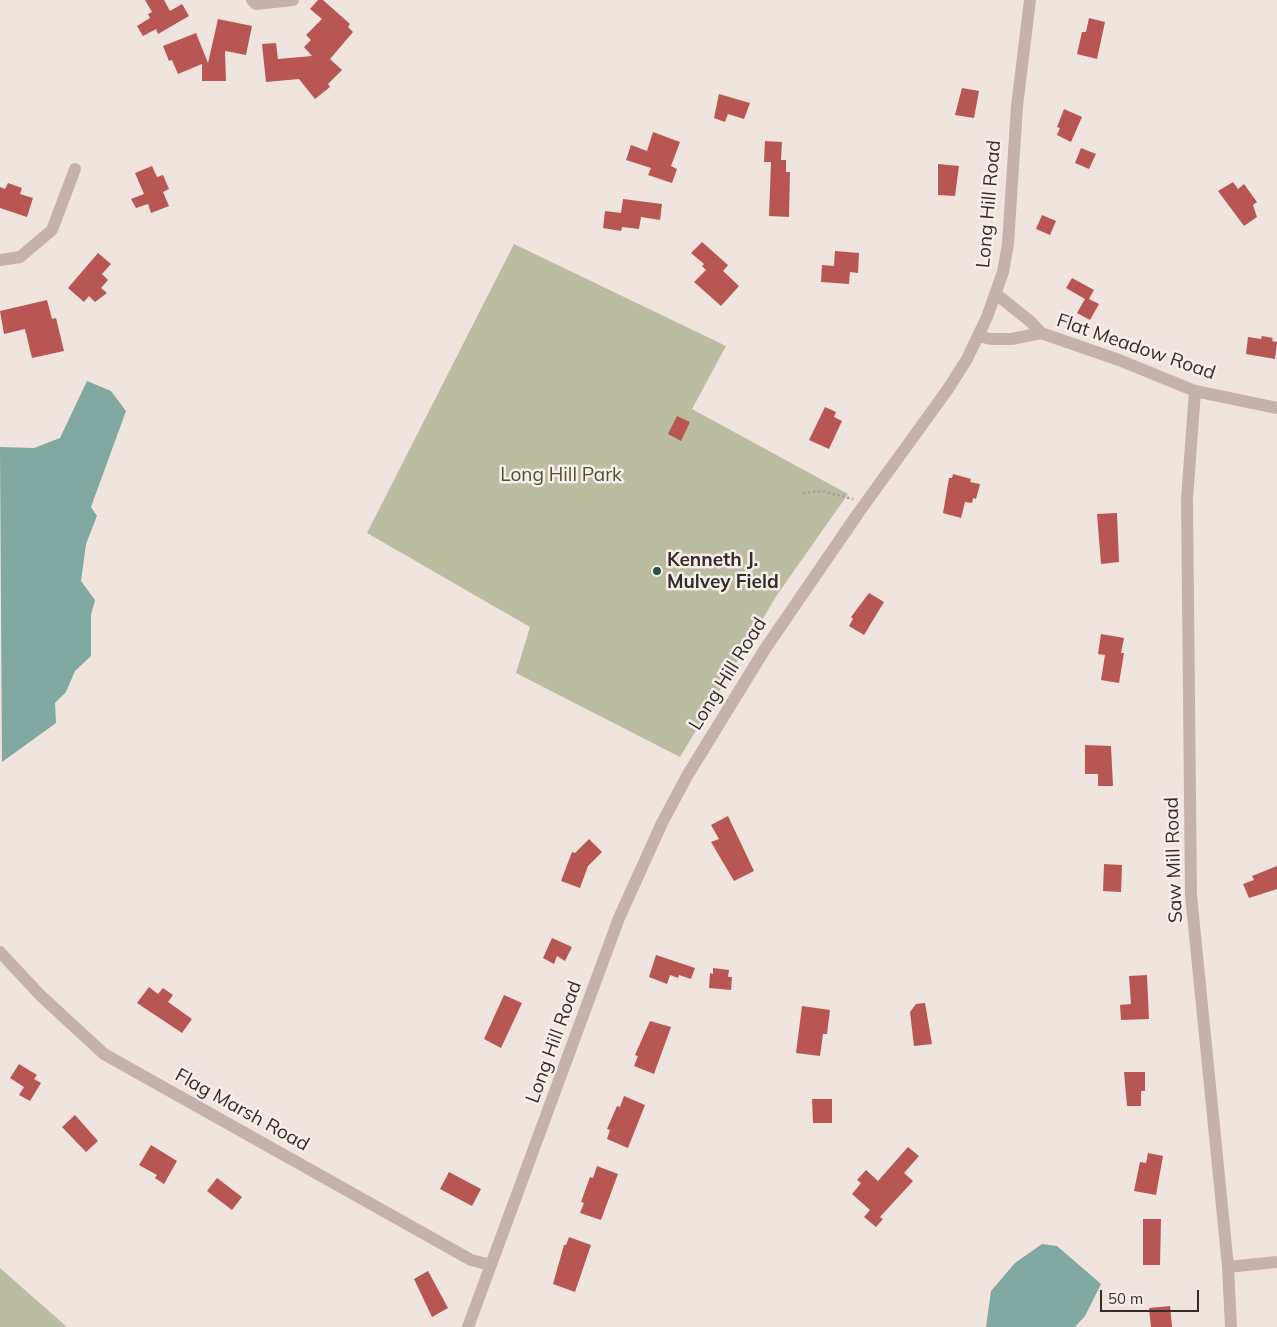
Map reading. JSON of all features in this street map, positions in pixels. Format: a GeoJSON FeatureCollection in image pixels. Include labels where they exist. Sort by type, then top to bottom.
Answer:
{"type":"FeatureCollection","features":[{"type":"Feature","properties":{"kind":"street"},"geometry":{"type":"LineString","coordinates":[[252,0],[256,4],[293,0]]}},
{"type":"Feature","properties":{"kind":"street","name":"Long Hill Road"},"geometry":{"type":"LineString","coordinates":[[468,1327],[619,918],[666,815],[687,776],[765,650],[854,520],[948,389],[978,336],[996,294],[1008,244],[1017,106],[1030,0]]}},
{"type":"Feature","properties":{"kind":"street"},"geometry":{"type":"LineString","coordinates":[[0,260],[20,257],[52,230],[75,169]]}},
{"type":"Feature","properties":{"kind":"street","name":"Flat Meadow Road"},"geometry":{"type":"LineString","coordinates":[[996,294],[1042,333],[1118,360],[1195,391],[1277,408]]}},
{"type":"Feature","properties":{"kind":"street","name":"Flat Meadow Road"},"geometry":{"type":"LineString","coordinates":[[978,336],[991,339],[1012,339],[1042,333]]}},
{"type":"Feature","properties":{"kind":"street","name":"Saw Mill Road"},"geometry":{"type":"LineString","coordinates":[[1195,391],[1187,500],[1191,895],[1228,1267],[1231,1327]]}},
{"type":"Feature","properties":{"kind":"street","name":"Flag Marsh Road"},"geometry":{"type":"LineString","coordinates":[[0,952],[40,994],[104,1054],[471,1260],[491,1265]]}},
{"type":"Feature","properties":{"kind":"street"},"geometry":{"type":"LineString","coordinates":[[1228,1267],[1277,1262]]}},
{"type":"Feature","properties":{"kind":"path"},"geometry":{"type":"LineString","coordinates":[[803,493],[822,490],[855,500]]}},
{"type":"Feature","properties":{"kind":"green space","name":"Long Hill Park"},"geometry":{"type":"Polygon","coordinates":[[[514,244],[726,346],[692,409],[848,494],[777,595],[680,757],[516,673],[530,627],[367,533],[514,244]]]}},
{"type":"Feature","properties":{"kind":"green space"},"geometry":{"type":"Polygon","coordinates":[[[0,1268],[25,1290],[67,1327],[0,1327],[0,1268]]]}},
{"type":"Feature","properties":{"kind":"water"},"geometry":{"type":"Polygon","coordinates":[[[87,381],[111,391],[126,411],[91,507],[97,516],[86,544],[81,581],[95,600],[91,615],[91,656],[75,671],[66,692],[55,703],[56,723],[2,762],[0,447],[34,448],[60,438],[87,381]]]}},
{"type":"Feature","properties":{"kind":"water"},"geometry":{"type":"Polygon","coordinates":[[[1042,1244],[1057,1246],[1101,1284],[1085,1316],[1075,1327],[986,1327],[991,1291],[1015,1263],[1042,1244]]]}},
{"type":"Feature","properties":{"kind":"building"},"geometry":{"type":"Polygon","coordinates":[[[145,0],[164,0],[170,11],[182,4],[189,16],[158,34],[156,29],[143,36],[137,26],[150,18],[148,14],[152,12],[145,0]]]}},
{"type":"Feature","properties":{"kind":"building"},"geometry":{"type":"Polygon","coordinates":[[[318,0],[323,0],[350,24],[348,27],[353,32],[330,59],[342,70],[328,84],[330,87],[315,99],[299,79],[266,82],[262,44],[276,43],[278,59],[312,56],[304,47],[311,40],[306,35],[322,19],[310,9],[318,0]]]}},
{"type":"Feature","properties":{"kind":"building"},"geometry":{"type":"Polygon","coordinates":[[[1089,18],[1105,22],[1097,59],[1077,54],[1082,32],[1086,32],[1089,18]]]}},
{"type":"Feature","properties":{"kind":"building"},"geometry":{"type":"Polygon","coordinates":[[[218,19],[252,26],[246,55],[225,51],[226,81],[202,81],[202,64],[178,74],[172,60],[169,61],[163,46],[196,33],[208,63],[218,19]]]}},
{"type":"Feature","properties":{"kind":"building"},"geometry":{"type":"Polygon","coordinates":[[[962,88],[979,91],[974,118],[955,115],[962,88]]]}},
{"type":"Feature","properties":{"kind":"building"},"geometry":{"type":"Polygon","coordinates":[[[719,94],[750,103],[744,119],[728,114],[725,122],[714,118],[719,94]]]}},
{"type":"Feature","properties":{"kind":"building"},"geometry":{"type":"Polygon","coordinates":[[[1064,109],[1082,117],[1071,142],[1057,135],[1060,128],[1057,127],[1064,109]]]}},
{"type":"Feature","properties":{"kind":"building"},"geometry":{"type":"Polygon","coordinates":[[[653,132],[680,142],[671,166],[677,169],[672,183],[648,175],[651,168],[626,160],[631,145],[647,151],[653,132]]]}},
{"type":"Feature","properties":{"kind":"building"},"geometry":{"type":"Polygon","coordinates":[[[765,141],[782,142],[781,160],[786,160],[786,172],[790,172],[789,217],[769,216],[771,162],[764,162],[765,141]]]}},
{"type":"Feature","properties":{"kind":"building"},"geometry":{"type":"Polygon","coordinates":[[[1081,148],[1096,154],[1089,169],[1075,163],[1081,148]]]}},
{"type":"Feature","properties":{"kind":"building"},"geometry":{"type":"Polygon","coordinates":[[[938,164],[959,166],[955,196],[938,195],[938,164]]]}},
{"type":"Feature","properties":{"kind":"building"},"geometry":{"type":"Polygon","coordinates":[[[152,166],[157,177],[163,175],[169,189],[163,192],[169,206],[151,213],[148,204],[136,208],[131,199],[144,194],[135,173],[152,166]]]}},
{"type":"Feature","properties":{"kind":"building"},"geometry":{"type":"Polygon","coordinates":[[[1233,182],[1238,189],[1244,184],[1257,202],[1253,205],[1257,217],[1244,226],[1218,191],[1233,182]]]}},
{"type":"Feature","properties":{"kind":"building"},"geometry":{"type":"Polygon","coordinates":[[[8,183],[22,188],[20,194],[33,198],[27,217],[0,208],[0,187],[5,189],[8,183]]]}},
{"type":"Feature","properties":{"kind":"building"},"geometry":{"type":"Polygon","coordinates":[[[623,199],[662,204],[660,220],[641,217],[639,229],[622,227],[621,231],[603,228],[605,211],[621,213],[623,199]]]}},
{"type":"Feature","properties":{"kind":"building"},"geometry":{"type":"Polygon","coordinates":[[[1042,215],[1056,221],[1050,235],[1036,229],[1042,215]]]}},
{"type":"Feature","properties":{"kind":"building"},"geometry":{"type":"Polygon","coordinates":[[[702,242],[728,265],[723,271],[739,286],[721,306],[694,282],[706,270],[702,266],[704,264],[691,253],[702,242]]]}},
{"type":"Feature","properties":{"kind":"building"},"geometry":{"type":"Polygon","coordinates":[[[835,251],[859,253],[858,273],[850,272],[849,284],[821,282],[822,265],[834,266],[835,251]]]}},
{"type":"Feature","properties":{"kind":"building"},"geometry":{"type":"Polygon","coordinates":[[[98,253],[111,264],[102,274],[108,280],[101,288],[107,293],[95,302],[89,296],[84,302],[68,288],[98,253]]]}},
{"type":"Feature","properties":{"kind":"building"},"geometry":{"type":"Polygon","coordinates":[[[1072,278],[1094,290],[1089,299],[1099,304],[1090,320],[1077,313],[1085,299],[1066,288],[1072,278]]]}},
{"type":"Feature","properties":{"kind":"building"},"geometry":{"type":"Polygon","coordinates":[[[47,300],[52,319],[56,318],[64,351],[32,358],[25,329],[4,334],[0,311],[47,300]]]}},
{"type":"Feature","properties":{"kind":"building"},"geometry":{"type":"Polygon","coordinates":[[[1262,336],[1273,338],[1272,341],[1277,342],[1275,359],[1246,354],[1248,337],[1261,339],[1262,336]]]}},
{"type":"Feature","properties":{"kind":"building"},"geometry":{"type":"Polygon","coordinates":[[[825,407],[836,412],[834,417],[842,421],[829,449],[809,440],[825,407]]]}},
{"type":"Feature","properties":{"kind":"building"},"geometry":{"type":"Polygon","coordinates":[[[677,416],[690,422],[681,441],[668,434],[677,416]]]}},
{"type":"Feature","properties":{"kind":"building"},"geometry":{"type":"Polygon","coordinates":[[[953,474],[971,479],[970,482],[980,484],[976,499],[973,498],[972,503],[965,502],[961,518],[943,513],[949,478],[952,478],[953,474]]]}},
{"type":"Feature","properties":{"kind":"building"},"geometry":{"type":"Polygon","coordinates":[[[1117,513],[1119,562],[1101,564],[1097,514],[1117,513]]]}},
{"type":"Feature","properties":{"kind":"building"},"geometry":{"type":"Polygon","coordinates":[[[869,593],[884,602],[864,635],[849,626],[853,619],[851,617],[869,593]]]}},
{"type":"Feature","properties":{"kind":"building"},"geometry":{"type":"Polygon","coordinates":[[[1101,634],[1124,638],[1121,653],[1124,653],[1119,683],[1101,680],[1105,655],[1098,654],[1101,634]]]}},
{"type":"Feature","properties":{"kind":"building"},"geometry":{"type":"Polygon","coordinates":[[[1085,745],[1111,746],[1113,786],[1098,786],[1098,774],[1085,774],[1085,745]]]}},
{"type":"Feature","properties":{"kind":"building"},"geometry":{"type":"Polygon","coordinates":[[[728,816],[754,871],[734,881],[711,842],[719,839],[711,825],[728,816]]]}},
{"type":"Feature","properties":{"kind":"building"},"geometry":{"type":"Polygon","coordinates":[[[589,839],[602,852],[588,866],[580,888],[561,881],[572,852],[575,853],[589,839]]]}},
{"type":"Feature","properties":{"kind":"building"},"geometry":{"type":"Polygon","coordinates":[[[1104,864],[1122,865],[1121,892],[1103,891],[1104,864]]]}},
{"type":"Feature","properties":{"kind":"building"},"geometry":{"type":"Polygon","coordinates":[[[1277,866],[1277,889],[1249,898],[1243,884],[1254,880],[1252,876],[1277,866]]]}},
{"type":"Feature","properties":{"kind":"building"},"geometry":{"type":"Polygon","coordinates":[[[552,938],[572,947],[565,961],[557,956],[554,964],[543,958],[552,938]]]}},
{"type":"Feature","properties":{"kind":"building"},"geometry":{"type":"Polygon","coordinates":[[[656,955],[695,968],[691,979],[679,975],[678,978],[670,975],[667,984],[649,977],[656,955]]]}},
{"type":"Feature","properties":{"kind":"building"},"geometry":{"type":"Polygon","coordinates":[[[713,968],[729,970],[728,977],[732,977],[731,990],[709,988],[710,973],[713,974],[713,968]]]}},
{"type":"Feature","properties":{"kind":"building"},"geometry":{"type":"Polygon","coordinates":[[[1147,975],[1149,1019],[1121,1020],[1120,1005],[1131,1004],[1129,976],[1147,975]]]}},
{"type":"Feature","properties":{"kind":"building"},"geometry":{"type":"Polygon","coordinates":[[[149,987],[158,994],[163,988],[173,995],[168,1002],[192,1019],[182,1033],[137,1003],[149,987]]]}},
{"type":"Feature","properties":{"kind":"building"},"geometry":{"type":"Polygon","coordinates":[[[504,995],[522,1003],[501,1048],[484,1039],[504,995]]]}},
{"type":"Feature","properties":{"kind":"building"},"geometry":{"type":"Polygon","coordinates":[[[925,1003],[932,1044],[914,1046],[910,1012],[916,1004],[925,1003]]]}},
{"type":"Feature","properties":{"kind":"building"},"geometry":{"type":"Polygon","coordinates":[[[802,1006],[830,1010],[827,1034],[823,1034],[820,1056],[796,1053],[802,1006]]]}},
{"type":"Feature","properties":{"kind":"building"},"geometry":{"type":"Polygon","coordinates":[[[650,1021],[671,1027],[654,1074],[634,1066],[638,1056],[635,1055],[650,1021]]]}},
{"type":"Feature","properties":{"kind":"building"},"geometry":{"type":"Polygon","coordinates":[[[19,1064],[37,1075],[34,1079],[41,1083],[30,1101],[19,1095],[24,1087],[10,1078],[19,1064]]]}},
{"type":"Feature","properties":{"kind":"building"},"geometry":{"type":"Polygon","coordinates":[[[1124,1072],[1145,1072],[1145,1091],[1141,1091],[1141,1106],[1127,1106],[1124,1072]]]}},
{"type":"Feature","properties":{"kind":"building"},"geometry":{"type":"Polygon","coordinates":[[[624,1096],[645,1105],[628,1148],[607,1139],[610,1130],[607,1129],[617,1106],[620,1107],[624,1096]]]}},
{"type":"Feature","properties":{"kind":"building"},"geometry":{"type":"Polygon","coordinates":[[[812,1099],[832,1099],[832,1123],[813,1123],[812,1099]]]}},
{"type":"Feature","properties":{"kind":"building"},"geometry":{"type":"Polygon","coordinates":[[[75,1115],[98,1141],[86,1152],[62,1127],[75,1115]]]}},
{"type":"Feature","properties":{"kind":"building"},"geometry":{"type":"Polygon","coordinates":[[[151,1145],[177,1161],[164,1184],[155,1178],[157,1175],[139,1165],[151,1145]]]}},
{"type":"Feature","properties":{"kind":"building"},"geometry":{"type":"Polygon","coordinates":[[[908,1147],[919,1156],[904,1173],[913,1181],[880,1217],[883,1219],[876,1227],[864,1217],[870,1210],[852,1194],[861,1183],[857,1180],[866,1170],[878,1181],[908,1147]]]}},
{"type":"Feature","properties":{"kind":"building"},"geometry":{"type":"Polygon","coordinates":[[[1148,1153],[1163,1156],[1156,1195],[1134,1191],[1140,1162],[1146,1163],[1148,1153]]]}},
{"type":"Feature","properties":{"kind":"building"},"geometry":{"type":"Polygon","coordinates":[[[597,1166],[618,1174],[601,1220],[580,1213],[584,1203],[581,1202],[590,1177],[593,1178],[597,1166]]]}},
{"type":"Feature","properties":{"kind":"building"},"geometry":{"type":"Polygon","coordinates":[[[449,1172],[481,1189],[472,1206],[440,1189],[449,1172]]]}},
{"type":"Feature","properties":{"kind":"building"},"geometry":{"type":"Polygon","coordinates":[[[217,1178],[242,1197],[232,1210],[207,1191],[217,1178]]]}},
{"type":"Feature","properties":{"kind":"building"},"geometry":{"type":"Polygon","coordinates":[[[1143,1219],[1161,1219],[1160,1265],[1143,1265],[1143,1219]]]}},
{"type":"Feature","properties":{"kind":"building"},"geometry":{"type":"Polygon","coordinates":[[[569,1237],[591,1245],[575,1292],[553,1284],[564,1245],[566,1245],[569,1237]]]}},
{"type":"Feature","properties":{"kind":"building"},"geometry":{"type":"Polygon","coordinates":[[[428,1271],[448,1308],[432,1317],[414,1279],[428,1271]]]}},
{"type":"Feature","properties":{"kind":"building"},"geometry":{"type":"Polygon","coordinates":[[[1170,1306],[1172,1327],[1151,1327],[1149,1308],[1170,1306]]]}},
{"type":"Feature","properties":{"kind":"place","name":"Kenneth J. Mulvey Field"},"geometry":{"type":"Point","coordinates":[657,571]}}]}
